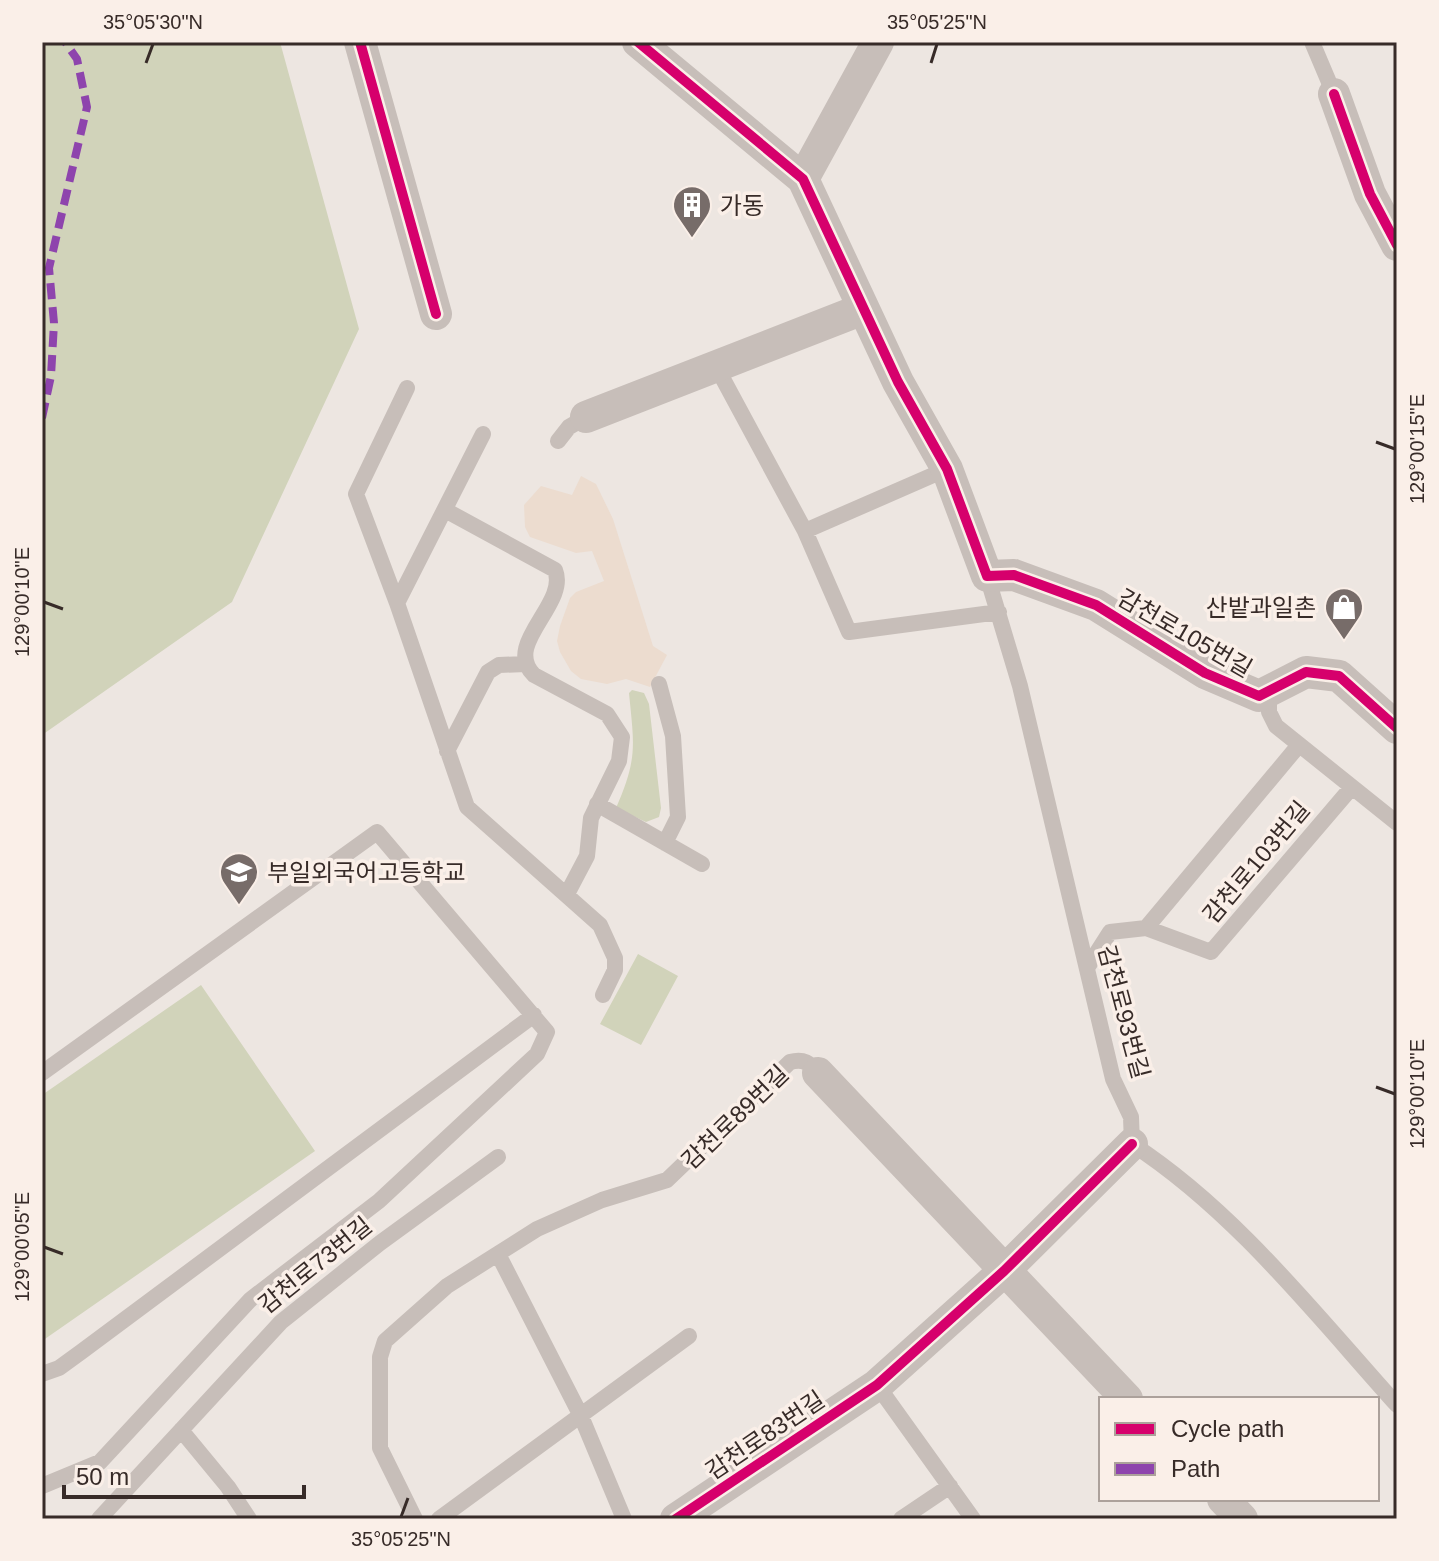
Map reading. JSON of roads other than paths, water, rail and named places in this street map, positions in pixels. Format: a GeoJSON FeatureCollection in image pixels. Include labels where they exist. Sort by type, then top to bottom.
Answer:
{"type":"FeatureCollection","features":[{"type":"Feature","properties":{"kind":"street"},"geometry":{"type":"LineString","coordinates":[[360,42],[436,314]]}},
{"type":"Feature","properties":{"kind":"street"},"geometry":{"type":"LineString","coordinates":[[638,42],[803,179],[898,382],[947,469],[987,576]]}},
{"type":"Feature","properties":{"kind":"street"},"geometry":{"type":"LineString","coordinates":[[803,179],[878,42]]}},
{"type":"Feature","properties":{"kind":"street"},"geometry":{"type":"LineString","coordinates":[[1334,94],[1370,194],[1397,245]]}},
{"type":"Feature","properties":{"kind":"street"},"geometry":{"type":"LineString","coordinates":[[586,417],[863,309]]}},
{"type":"Feature","properties":{"kind":"street","name":"감천로105번길"},"geometry":{"type":"LineString","coordinates":[[987,576],[1014,575],[1096,605],[1230,686],[1259,696],[1306,672],[1339,676],[1397,728]]}},
{"type":"Feature","properties":{"kind":"street","name":"감천로89번길"},"geometry":{"type":"LineString","coordinates":[[818,1073],[1125,1397]]}},
{"type":"Feature","properties":{"kind":"street","name":"감천로83번길"},"geometry":{"type":"LineString","coordinates":[[676,1519],[877,1385],[1004,1271],[1132,1144]]}},
{"type":"Feature","properties":{"kind":"street"},"geometry":{"type":"LineString","coordinates":[[1225,1501],[1242,1519]]}},
{"type":"Feature","properties":{"kind":"lane"},"geometry":{"type":"LineString","coordinates":[[1312,42],[1334,94]]}},
{"type":"Feature","properties":{"kind":"lane"},"geometry":{"type":"LineString","coordinates":[[716,366],[805,531],[849,632],[999,612]]}},
{"type":"Feature","properties":{"kind":"lane"},"geometry":{"type":"LineString","coordinates":[[407,388],[356,494],[471,815],[600,925],[612,947],[615,970],[603,995]]}},
{"type":"Feature","properties":{"kind":"lane"},"geometry":{"type":"LineString","coordinates":[[558,441],[569,427],[586,417]]}},
{"type":"Feature","properties":{"kind":"lane"},"geometry":{"type":"LineString","coordinates":[[397,603],[483,434]]}},
{"type":"Feature","properties":{"kind":"lane"},"geometry":{"type":"LineString","coordinates":[[805,531],[947,469]]}},
{"type":"Feature","properties":{"kind":"lane"},"geometry":{"type":"LineString","coordinates":[[445,510],[555,570],[558,587],[525,649],[526,664],[534,675],[607,714],[620,730],[621,753],[591,818],[587,856],[567,894]]}},
{"type":"Feature","properties":{"kind":"lane","name":"감천로93번길"},"geometry":{"type":"LineString","coordinates":[[987,576],[999,612],[1113,1079],[1131,1117],[1132,1144]]}},
{"type":"Feature","properties":{"kind":"lane"},"geometry":{"type":"LineString","coordinates":[[447,751],[488,672],[499,665],[526,664]]}},
{"type":"Feature","properties":{"kind":"lane"},"geometry":{"type":"LineString","coordinates":[[659,684],[673,736],[678,812],[678,821],[665,843]]}},
{"type":"Feature","properties":{"kind":"lane"},"geometry":{"type":"LineString","coordinates":[[1269,691],[1273,722],[1397,823]]}},
{"type":"Feature","properties":{"kind":"lane","name":"감천로103번길"},"geometry":{"type":"LineString","coordinates":[[1299,745],[1146,928],[1211,952],[1352,787]]}},
{"type":"Feature","properties":{"kind":"lane"},"geometry":{"type":"LineString","coordinates":[[597,804],[702,864]]}},
{"type":"Feature","properties":{"kind":"lane"},"geometry":{"type":"LineString","coordinates":[[42,1073],[377,832],[547,1032],[537,1054],[379,1201],[251,1299],[100,1462],[42,1486]]}},
{"type":"Feature","properties":{"kind":"lane"},"geometry":{"type":"LineString","coordinates":[[1087,968],[1110,932],[1146,928]]}},
{"type":"Feature","properties":{"kind":"lane"},"geometry":{"type":"LineString","coordinates":[[42,1374],[59,1368],[81,1352],[534,1015]]}},
{"type":"Feature","properties":{"kind":"lane","name":"감천로89번길"},"geometry":{"type":"LineString","coordinates":[[415,1519],[380,1448],[381,1349],[385,1341],[447,1286],[537,1229],[574,1211],[667,1180],[790,1062],[799,1059],[809,1063],[818,1073]]}},
{"type":"Feature","properties":{"kind":"lane"},"geometry":{"type":"LineString","coordinates":[[1132,1144],[1177,1173],[1229,1224],[1291,1286],[1397,1405]]}},
{"type":"Feature","properties":{"kind":"lane","name":"감천로73번길"},"geometry":{"type":"LineString","coordinates":[[99,1519],[281,1322],[380,1243],[498,1157]]}},
{"type":"Feature","properties":{"kind":"lane"},"geometry":{"type":"LineString","coordinates":[[498,1254],[581,1416],[624,1519]]}},
{"type":"Feature","properties":{"kind":"lane"},"geometry":{"type":"LineString","coordinates":[[439,1519],[689,1336]]}},
{"type":"Feature","properties":{"kind":"lane"},"geometry":{"type":"LineString","coordinates":[[877,1385],[973,1519]]}},
{"type":"Feature","properties":{"kind":"lane"},"geometry":{"type":"LineString","coordinates":[[181,1430],[228,1487],[249,1519]]}},
{"type":"Feature","properties":{"kind":"lane"},"geometry":{"type":"LineString","coordinates":[[901,1519],[950,1486]]}},
{"type":"Feature","properties":{"kind":"place","name":"가동"},"geometry":{"type":"Point","coordinates":[692,239]}},
{"type":"Feature","properties":{"kind":"place","name":"산밭과일촌"},"geometry":{"type":"Point","coordinates":[1344,641]}},
{"type":"Feature","properties":{"kind":"place","name":"부일외국어고등학교"},"geometry":{"type":"Point","coordinates":[239,906]}}]}
